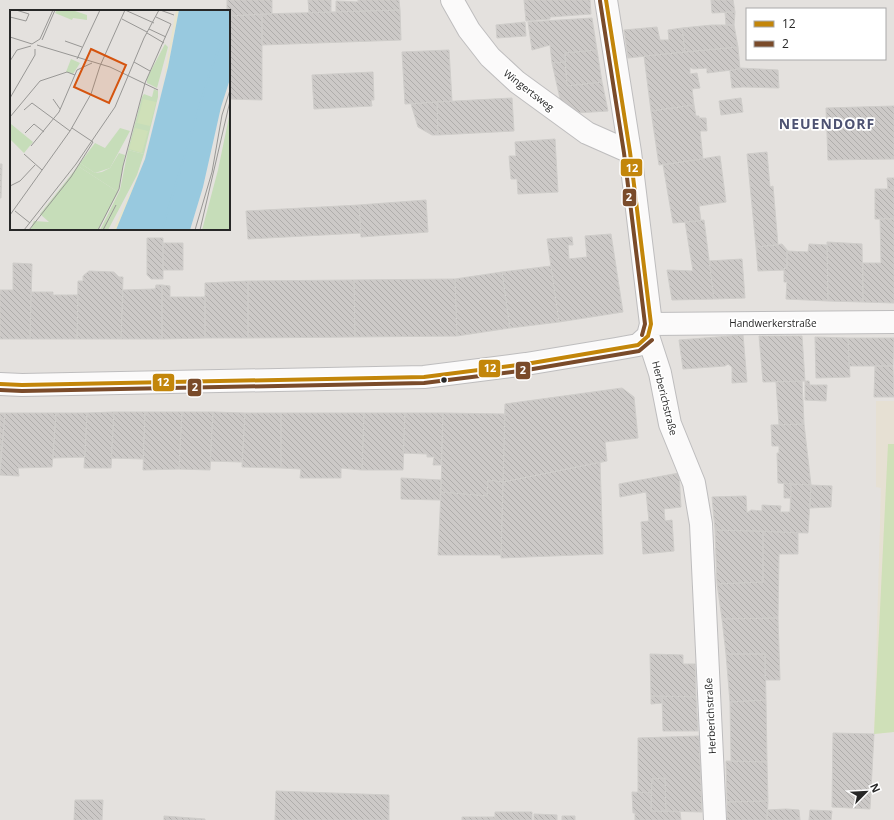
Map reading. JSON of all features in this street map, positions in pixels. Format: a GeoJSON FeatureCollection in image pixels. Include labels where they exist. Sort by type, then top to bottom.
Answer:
{"type":"FeatureCollection","features":[{"type":"Feature","properties":{"kind":"street","name":"Wingertsweg"},"geometry":{"type":"LineString","coordinates":[[452,0],[469,30],[490,58],[518,82],[587,133],[630,152]]}},
{"type":"Feature","properties":{"kind":"street","name":"Herberichstraße"},"geometry":{"type":"LineString","coordinates":[[606,0],[630,152],[650,330],[670,424],[694,483],[701,524],[715,820]]}},
{"type":"Feature","properties":{"kind":"street","name":"Handwerkerstraße"},"geometry":{"type":"LineString","coordinates":[[650,330],[894,322]]}},
{"type":"Feature","properties":{"kind":"street"},"geometry":{"type":"LineString","coordinates":[[0,384],[22,385],[424,377],[526,364],[638,345],[650,330]]}},
{"type":"Feature","properties":{"kind":"shaded area"},"geometry":{"type":"Polygon","coordinates":[[[876,401],[894,401],[894,732],[874,734],[881,488],[876,487],[876,401]]]}},
{"type":"Feature","properties":{"kind":"green space"},"geometry":{"type":"Polygon","coordinates":[[[888,444],[894,444],[894,732],[874,734],[888,444]]]}},
{"type":"Feature","properties":{"kind":"building"},"geometry":{"type":"Polygon","coordinates":[[[227,0],[272,0],[272,14],[230,16],[230,10],[227,10],[227,0]]]}},
{"type":"Feature","properties":{"kind":"building"},"geometry":{"type":"Polygon","coordinates":[[[308,0],[331,0],[331,12],[309,13],[308,0]]]}},
{"type":"Feature","properties":{"kind":"building"},"geometry":{"type":"Polygon","coordinates":[[[358,0],[399,0],[400,10],[336,12],[336,1],[358,2],[358,0]]]}},
{"type":"Feature","properties":{"kind":"building"},"geometry":{"type":"Polygon","coordinates":[[[524,0],[590,0],[591,14],[550,17],[550,19],[526,21],[524,0]]]}},
{"type":"Feature","properties":{"kind":"building"},"geometry":{"type":"Polygon","coordinates":[[[711,0],[733,0],[735,12],[712,13],[711,0]]]}},
{"type":"Feature","properties":{"kind":"building"},"geometry":{"type":"Polygon","coordinates":[[[400,10],[401,40],[262,45],[262,14],[400,10]]]}},
{"type":"Feature","properties":{"kind":"building"},"geometry":{"type":"Polygon","coordinates":[[[725,12],[735,12],[734,25],[726,25],[725,12]]]}},
{"type":"Feature","properties":{"kind":"building"},"geometry":{"type":"Polygon","coordinates":[[[262,14],[262,100],[230,99],[230,16],[262,14]]]}},
{"type":"Feature","properties":{"kind":"building"},"geometry":{"type":"Polygon","coordinates":[[[592,18],[597,50],[565,53],[565,62],[552,63],[550,45],[532,50],[528,22],[592,18]]]}},
{"type":"Feature","properties":{"kind":"building"},"geometry":{"type":"Polygon","coordinates":[[[525,22],[526,36],[497,38],[496,25],[525,22]]]}},
{"type":"Feature","properties":{"kind":"building"},"geometry":{"type":"Polygon","coordinates":[[[712,25],[734,25],[738,47],[685,52],[682,28],[712,25]]]}},
{"type":"Feature","properties":{"kind":"building"},"geometry":{"type":"Polygon","coordinates":[[[657,27],[660,40],[669,40],[668,30],[682,28],[685,52],[628,58],[624,30],[657,27]]]}},
{"type":"Feature","properties":{"kind":"building"},"geometry":{"type":"Polygon","coordinates":[[[738,47],[740,69],[707,73],[707,68],[693,69],[690,67],[690,74],[697,73],[700,88],[692,89],[694,105],[651,111],[644,56],[738,47]]]}},
{"type":"Feature","properties":{"kind":"building"},"geometry":{"type":"Polygon","coordinates":[[[449,50],[452,101],[405,104],[402,52],[449,50]]]}},
{"type":"Feature","properties":{"kind":"building"},"geometry":{"type":"Polygon","coordinates":[[[597,50],[602,82],[567,86],[565,53],[597,50]]]}},
{"type":"Feature","properties":{"kind":"building"},"geometry":{"type":"Polygon","coordinates":[[[565,62],[567,86],[602,82],[608,111],[576,113],[561,103],[552,63],[565,62]]]}},
{"type":"Feature","properties":{"kind":"building"},"geometry":{"type":"Polygon","coordinates":[[[740,68],[778,70],[779,88],[732,88],[730,71],[740,68]]]}},
{"type":"Feature","properties":{"kind":"building"},"geometry":{"type":"Polygon","coordinates":[[[373,72],[374,100],[371,100],[372,106],[314,109],[312,75],[373,72]]]}},
{"type":"Feature","properties":{"kind":"building"},"geometry":{"type":"Polygon","coordinates":[[[512,98],[514,131],[438,135],[437,102],[512,98]]]}},
{"type":"Feature","properties":{"kind":"building"},"geometry":{"type":"Polygon","coordinates":[[[741,98],[743,112],[721,115],[719,101],[741,98]]]}},
{"type":"Feature","properties":{"kind":"building"},"geometry":{"type":"Polygon","coordinates":[[[437,102],[438,135],[432,135],[418,127],[411,104],[437,102]]]}},
{"type":"Feature","properties":{"kind":"building"},"geometry":{"type":"Polygon","coordinates":[[[694,105],[696,116],[699,116],[699,118],[706,118],[707,131],[700,131],[703,159],[659,165],[651,111],[694,105]]]}},
{"type":"Feature","properties":{"kind":"building"},"geometry":{"type":"Polygon","coordinates":[[[894,106],[894,159],[828,160],[826,108],[894,106]]]}},
{"type":"Feature","properties":{"kind":"building"},"geometry":{"type":"Polygon","coordinates":[[[555,139],[558,192],[518,194],[517,179],[511,179],[509,156],[516,156],[515,142],[555,139]]]}},
{"type":"Feature","properties":{"kind":"building"},"geometry":{"type":"Polygon","coordinates":[[[767,152],[770,187],[773,186],[778,245],[756,247],[747,154],[767,152]]]}},
{"type":"Feature","properties":{"kind":"building"},"geometry":{"type":"Polygon","coordinates":[[[720,156],[726,202],[699,206],[701,221],[673,223],[663,165],[720,156]]]}},
{"type":"Feature","properties":{"kind":"building"},"geometry":{"type":"Polygon","coordinates":[[[0,164],[2,164],[1,198],[0,198],[0,164]]]}},
{"type":"Feature","properties":{"kind":"building"},"geometry":{"type":"Polygon","coordinates":[[[887,178],[894,178],[894,189],[888,189],[887,178]]]}},
{"type":"Feature","properties":{"kind":"building"},"geometry":{"type":"Polygon","coordinates":[[[875,189],[894,189],[894,219],[875,219],[875,189]]]}},
{"type":"Feature","properties":{"kind":"building"},"geometry":{"type":"Polygon","coordinates":[[[426,200],[428,232],[361,237],[359,205],[426,200]]]}},
{"type":"Feature","properties":{"kind":"building"},"geometry":{"type":"Polygon","coordinates":[[[359,205],[361,233],[248,239],[246,211],[359,205]]]}},
{"type":"Feature","properties":{"kind":"building"},"geometry":{"type":"Polygon","coordinates":[[[880,218],[894,219],[894,303],[863,302],[863,263],[881,263],[880,218]]]}},
{"type":"Feature","properties":{"kind":"building"},"geometry":{"type":"Polygon","coordinates":[[[704,220],[714,299],[672,300],[667,270],[693,271],[685,222],[704,220]]]}},
{"type":"Feature","properties":{"kind":"building"},"geometry":{"type":"Polygon","coordinates":[[[611,234],[623,312],[559,322],[547,239],[572,237],[573,245],[568,245],[569,259],[587,257],[585,236],[611,234]]]}},
{"type":"Feature","properties":{"kind":"building"},"geometry":{"type":"Polygon","coordinates":[[[147,238],[163,238],[163,279],[151,279],[147,275],[147,238]]]}},
{"type":"Feature","properties":{"kind":"building"},"geometry":{"type":"Polygon","coordinates":[[[827,242],[862,244],[863,302],[828,301],[827,242]]]}},
{"type":"Feature","properties":{"kind":"building"},"geometry":{"type":"Polygon","coordinates":[[[163,243],[183,243],[183,270],[163,270],[163,243]]]}},
{"type":"Feature","properties":{"kind":"building"},"geometry":{"type":"Polygon","coordinates":[[[782,244],[788,251],[787,268],[784,268],[784,270],[758,271],[756,247],[782,244]]]}},
{"type":"Feature","properties":{"kind":"building"},"geometry":{"type":"Polygon","coordinates":[[[809,244],[827,245],[828,301],[786,299],[787,282],[784,282],[784,268],[787,268],[787,251],[808,252],[809,244]]]}},
{"type":"Feature","properties":{"kind":"building"},"geometry":{"type":"Polygon","coordinates":[[[742,259],[745,298],[714,299],[709,261],[742,259]]]}},
{"type":"Feature","properties":{"kind":"building"},"geometry":{"type":"Polygon","coordinates":[[[13,263],[32,264],[30,339],[0,339],[0,290],[13,290],[13,263]]]}},
{"type":"Feature","properties":{"kind":"building"},"geometry":{"type":"Polygon","coordinates":[[[551,266],[559,322],[510,328],[502,272],[551,266]]]}},
{"type":"Feature","properties":{"kind":"building"},"geometry":{"type":"Polygon","coordinates":[[[89,271],[114,272],[119,277],[123,277],[121,339],[77,339],[78,281],[83,281],[83,276],[89,271]]]}},
{"type":"Feature","properties":{"kind":"building"},"geometry":{"type":"Polygon","coordinates":[[[502,272],[510,328],[457,336],[455,279],[502,272]]]}},
{"type":"Feature","properties":{"kind":"building"},"geometry":{"type":"Polygon","coordinates":[[[455,279],[457,336],[355,337],[354,280],[455,279]]]}},
{"type":"Feature","properties":{"kind":"building"},"geometry":{"type":"Polygon","coordinates":[[[354,280],[355,337],[248,338],[248,281],[354,280]]]}},
{"type":"Feature","properties":{"kind":"building"},"geometry":{"type":"Polygon","coordinates":[[[248,281],[248,338],[205,338],[205,283],[248,281]]]}},
{"type":"Feature","properties":{"kind":"building"},"geometry":{"type":"Polygon","coordinates":[[[156,285],[162,285],[162,339],[121,339],[123,290],[155,289],[156,285]]]}},
{"type":"Feature","properties":{"kind":"building"},"geometry":{"type":"Polygon","coordinates":[[[162,285],[170,286],[170,297],[205,297],[205,338],[162,339],[162,285]]]}},
{"type":"Feature","properties":{"kind":"building"},"geometry":{"type":"Polygon","coordinates":[[[31,292],[53,292],[53,295],[78,295],[77,339],[30,339],[31,292]]]}},
{"type":"Feature","properties":{"kind":"building"},"geometry":{"type":"Polygon","coordinates":[[[743,335],[747,382],[732,383],[732,367],[728,364],[725,366],[683,369],[679,340],[743,335]]]}},
{"type":"Feature","properties":{"kind":"building"},"geometry":{"type":"Polygon","coordinates":[[[759,336],[802,336],[805,381],[763,382],[759,336]]]}},
{"type":"Feature","properties":{"kind":"building"},"geometry":{"type":"Polygon","coordinates":[[[815,337],[848,338],[850,377],[816,378],[815,337]]]}},
{"type":"Feature","properties":{"kind":"building"},"geometry":{"type":"Polygon","coordinates":[[[848,338],[894,338],[893,366],[849,366],[848,338]]]}},
{"type":"Feature","properties":{"kind":"building"},"geometry":{"type":"Polygon","coordinates":[[[875,366],[893,366],[894,397],[874,397],[875,366]]]}},
{"type":"Feature","properties":{"kind":"building"},"geometry":{"type":"Polygon","coordinates":[[[802,381],[804,424],[779,425],[776,382],[802,381]]]}},
{"type":"Feature","properties":{"kind":"building"},"geometry":{"type":"Polygon","coordinates":[[[805,381],[809,381],[810,385],[827,385],[826,401],[805,400],[805,381]]]}},
{"type":"Feature","properties":{"kind":"building"},"geometry":{"type":"Polygon","coordinates":[[[622,388],[634,397],[638,438],[605,442],[607,461],[503,482],[505,404],[622,388]]]}},
{"type":"Feature","properties":{"kind":"building"},"geometry":{"type":"Polygon","coordinates":[[[114,412],[145,412],[143,459],[111,458],[114,412]]]}},
{"type":"Feature","properties":{"kind":"building"},"geometry":{"type":"Polygon","coordinates":[[[114,412],[111,468],[84,468],[87,413],[114,412]]]}},
{"type":"Feature","properties":{"kind":"building"},"geometry":{"type":"Polygon","coordinates":[[[145,412],[182,412],[179,469],[143,470],[145,412]]]}},
{"type":"Feature","properties":{"kind":"building"},"geometry":{"type":"Polygon","coordinates":[[[182,412],[213,412],[210,470],[179,469],[182,412]]]}},
{"type":"Feature","properties":{"kind":"building"},"geometry":{"type":"Polygon","coordinates":[[[213,412],[245,413],[242,462],[210,461],[213,412]]]}},
{"type":"Feature","properties":{"kind":"building"},"geometry":{"type":"Polygon","coordinates":[[[0,413],[5,413],[0,465],[0,413]]]}},
{"type":"Feature","properties":{"kind":"building"},"geometry":{"type":"Polygon","coordinates":[[[5,413],[56,413],[52,467],[18,468],[19,476],[0,475],[5,413]]]}},
{"type":"Feature","properties":{"kind":"building"},"geometry":{"type":"Polygon","coordinates":[[[56,413],[87,413],[85,457],[53,458],[56,413]]]}},
{"type":"Feature","properties":{"kind":"building"},"geometry":{"type":"Polygon","coordinates":[[[245,413],[281,413],[281,468],[242,467],[245,413]]]}},
{"type":"Feature","properties":{"kind":"building"},"geometry":{"type":"Polygon","coordinates":[[[281,413],[364,413],[362,470],[341,468],[341,478],[300,478],[301,469],[281,468],[281,413]]]}},
{"type":"Feature","properties":{"kind":"building"},"geometry":{"type":"Polygon","coordinates":[[[364,413],[405,413],[403,470],[362,470],[364,413]]]}},
{"type":"Feature","properties":{"kind":"building"},"geometry":{"type":"Polygon","coordinates":[[[405,413],[443,413],[441,465],[433,465],[434,457],[427,457],[427,454],[403,453],[405,413]]]}},
{"type":"Feature","properties":{"kind":"building"},"geometry":{"type":"Polygon","coordinates":[[[443,413],[505,414],[503,482],[488,480],[487,496],[441,492],[443,413]]]}},
{"type":"Feature","properties":{"kind":"building"},"geometry":{"type":"Polygon","coordinates":[[[804,424],[811,485],[778,483],[777,453],[779,453],[779,446],[772,446],[771,425],[804,424]]]}},
{"type":"Feature","properties":{"kind":"building"},"geometry":{"type":"Polygon","coordinates":[[[600,462],[603,554],[501,558],[503,482],[600,462]]]}},
{"type":"Feature","properties":{"kind":"building"},"geometry":{"type":"Polygon","coordinates":[[[679,473],[681,507],[664,509],[665,521],[672,520],[674,551],[643,554],[641,522],[649,521],[646,492],[620,497],[619,484],[679,473]]]}},
{"type":"Feature","properties":{"kind":"building"},"geometry":{"type":"Polygon","coordinates":[[[401,478],[441,480],[440,500],[401,499],[401,478]]]}},
{"type":"Feature","properties":{"kind":"building"},"geometry":{"type":"Polygon","coordinates":[[[488,480],[503,482],[501,555],[438,555],[441,492],[487,496],[488,480]]]}},
{"type":"Feature","properties":{"kind":"building"},"geometry":{"type":"Polygon","coordinates":[[[784,483],[791,484],[791,498],[784,498],[784,483]]]}},
{"type":"Feature","properties":{"kind":"building"},"geometry":{"type":"Polygon","coordinates":[[[791,484],[811,485],[808,533],[715,530],[712,497],[746,496],[747,513],[751,510],[762,511],[762,505],[781,506],[780,512],[790,512],[791,484]]]}},
{"type":"Feature","properties":{"kind":"building"},"geometry":{"type":"Polygon","coordinates":[[[811,485],[832,486],[831,507],[810,508],[811,485]]]}},
{"type":"Feature","properties":{"kind":"building"},"geometry":{"type":"Polygon","coordinates":[[[715,530],[763,531],[763,582],[717,584],[715,530]]]}},
{"type":"Feature","properties":{"kind":"building"},"geometry":{"type":"Polygon","coordinates":[[[763,531],[798,533],[798,554],[779,554],[778,618],[722,619],[717,584],[763,582],[763,531]]]}},
{"type":"Feature","properties":{"kind":"building"},"geometry":{"type":"Polygon","coordinates":[[[778,618],[780,680],[765,680],[765,654],[726,654],[722,619],[778,618]]]}},
{"type":"Feature","properties":{"kind":"building"},"geometry":{"type":"Polygon","coordinates":[[[650,654],[683,655],[683,664],[695,664],[696,697],[651,696],[650,654]]]}},
{"type":"Feature","properties":{"kind":"building"},"geometry":{"type":"Polygon","coordinates":[[[726,654],[765,654],[766,700],[730,702],[726,654]]]}},
{"type":"Feature","properties":{"kind":"building"},"geometry":{"type":"Polygon","coordinates":[[[651,696],[662,696],[662,703],[651,704],[651,696]]]}},
{"type":"Feature","properties":{"kind":"building"},"geometry":{"type":"Polygon","coordinates":[[[662,696],[696,697],[698,731],[663,731],[662,696]]]}},
{"type":"Feature","properties":{"kind":"building"},"geometry":{"type":"Polygon","coordinates":[[[766,700],[767,762],[731,761],[730,702],[766,700]]]}},
{"type":"Feature","properties":{"kind":"building"},"geometry":{"type":"Polygon","coordinates":[[[833,733],[874,734],[870,809],[832,807],[833,733]]]}},
{"type":"Feature","properties":{"kind":"building"},"geometry":{"type":"Polygon","coordinates":[[[699,736],[702,812],[666,811],[665,778],[652,779],[651,793],[638,792],[638,738],[699,736]]]}},
{"type":"Feature","properties":{"kind":"building"},"geometry":{"type":"Polygon","coordinates":[[[726,761],[767,762],[768,801],[727,802],[726,761]]]}},
{"type":"Feature","properties":{"kind":"building"},"geometry":{"type":"Polygon","coordinates":[[[665,778],[666,811],[651,811],[652,779],[665,778]]]}},
{"type":"Feature","properties":{"kind":"building"},"geometry":{"type":"Polygon","coordinates":[[[276,791],[389,795],[389,820],[275,820],[276,791]]]}},
{"type":"Feature","properties":{"kind":"building"},"geometry":{"type":"Polygon","coordinates":[[[632,792],[651,793],[651,811],[680,812],[681,820],[635,820],[635,813],[633,813],[632,792]]]}},
{"type":"Feature","properties":{"kind":"building"},"geometry":{"type":"Polygon","coordinates":[[[75,800],[103,800],[102,820],[74,820],[75,800]]]}},
{"type":"Feature","properties":{"kind":"building"},"geometry":{"type":"Polygon","coordinates":[[[768,801],[767,820],[727,820],[727,802],[768,801]]]}},
{"type":"Feature","properties":{"kind":"building"},"geometry":{"type":"Polygon","coordinates":[[[767,810],[799,810],[800,820],[767,820],[767,810]]]}},
{"type":"Feature","properties":{"kind":"building"},"geometry":{"type":"Polygon","coordinates":[[[810,810],[832,811],[831,820],[809,820],[810,810]]]}},
{"type":"Feature","properties":{"kind":"building"},"geometry":{"type":"Polygon","coordinates":[[[495,812],[532,812],[532,820],[495,820],[495,812]]]}},
{"type":"Feature","properties":{"kind":"building"},"geometry":{"type":"Polygon","coordinates":[[[534,814],[557,815],[557,820],[534,820],[534,814]]]}},
{"type":"Feature","properties":{"kind":"building"},"geometry":{"type":"Polygon","coordinates":[[[164,816],[205,819],[205,820],[164,820],[164,816]]]}},
{"type":"Feature","properties":{"kind":"building"},"geometry":{"type":"Polygon","coordinates":[[[562,816],[575,816],[575,820],[562,820],[562,816]]]}},
{"type":"Feature","properties":{"kind":"building"},"geometry":{"type":"Polygon","coordinates":[[[462,817],[495,817],[495,820],[462,820],[462,817]]]}},
{"type":"Feature","properties":{"kind":"transit line","name":"12"},"geometry":{"type":"LineString","coordinates":[[606,0],[630,152],[651,324],[648,336]]}},
{"type":"Feature","properties":{"kind":"transit line","name":"2"},"geometry":{"type":"LineString","coordinates":[[600,1],[624,153],[645,324],[642,335]]}},
{"type":"Feature","properties":{"kind":"transit line","name":"12"},"geometry":{"type":"LineString","coordinates":[[0,384],[22,385],[424,377],[526,364],[638,345],[648,336]]}},
{"type":"Feature","properties":{"kind":"transit line","name":"2"},"geometry":{"type":"LineString","coordinates":[[0,390],[22,391],[424,383],[527,370],[639,351],[652,340]]}},
{"type":"Feature","properties":{"kind":"district","name":"NEUENDORF"},"geometry":{"type":"Point","coordinates":[827,124]}}]}
